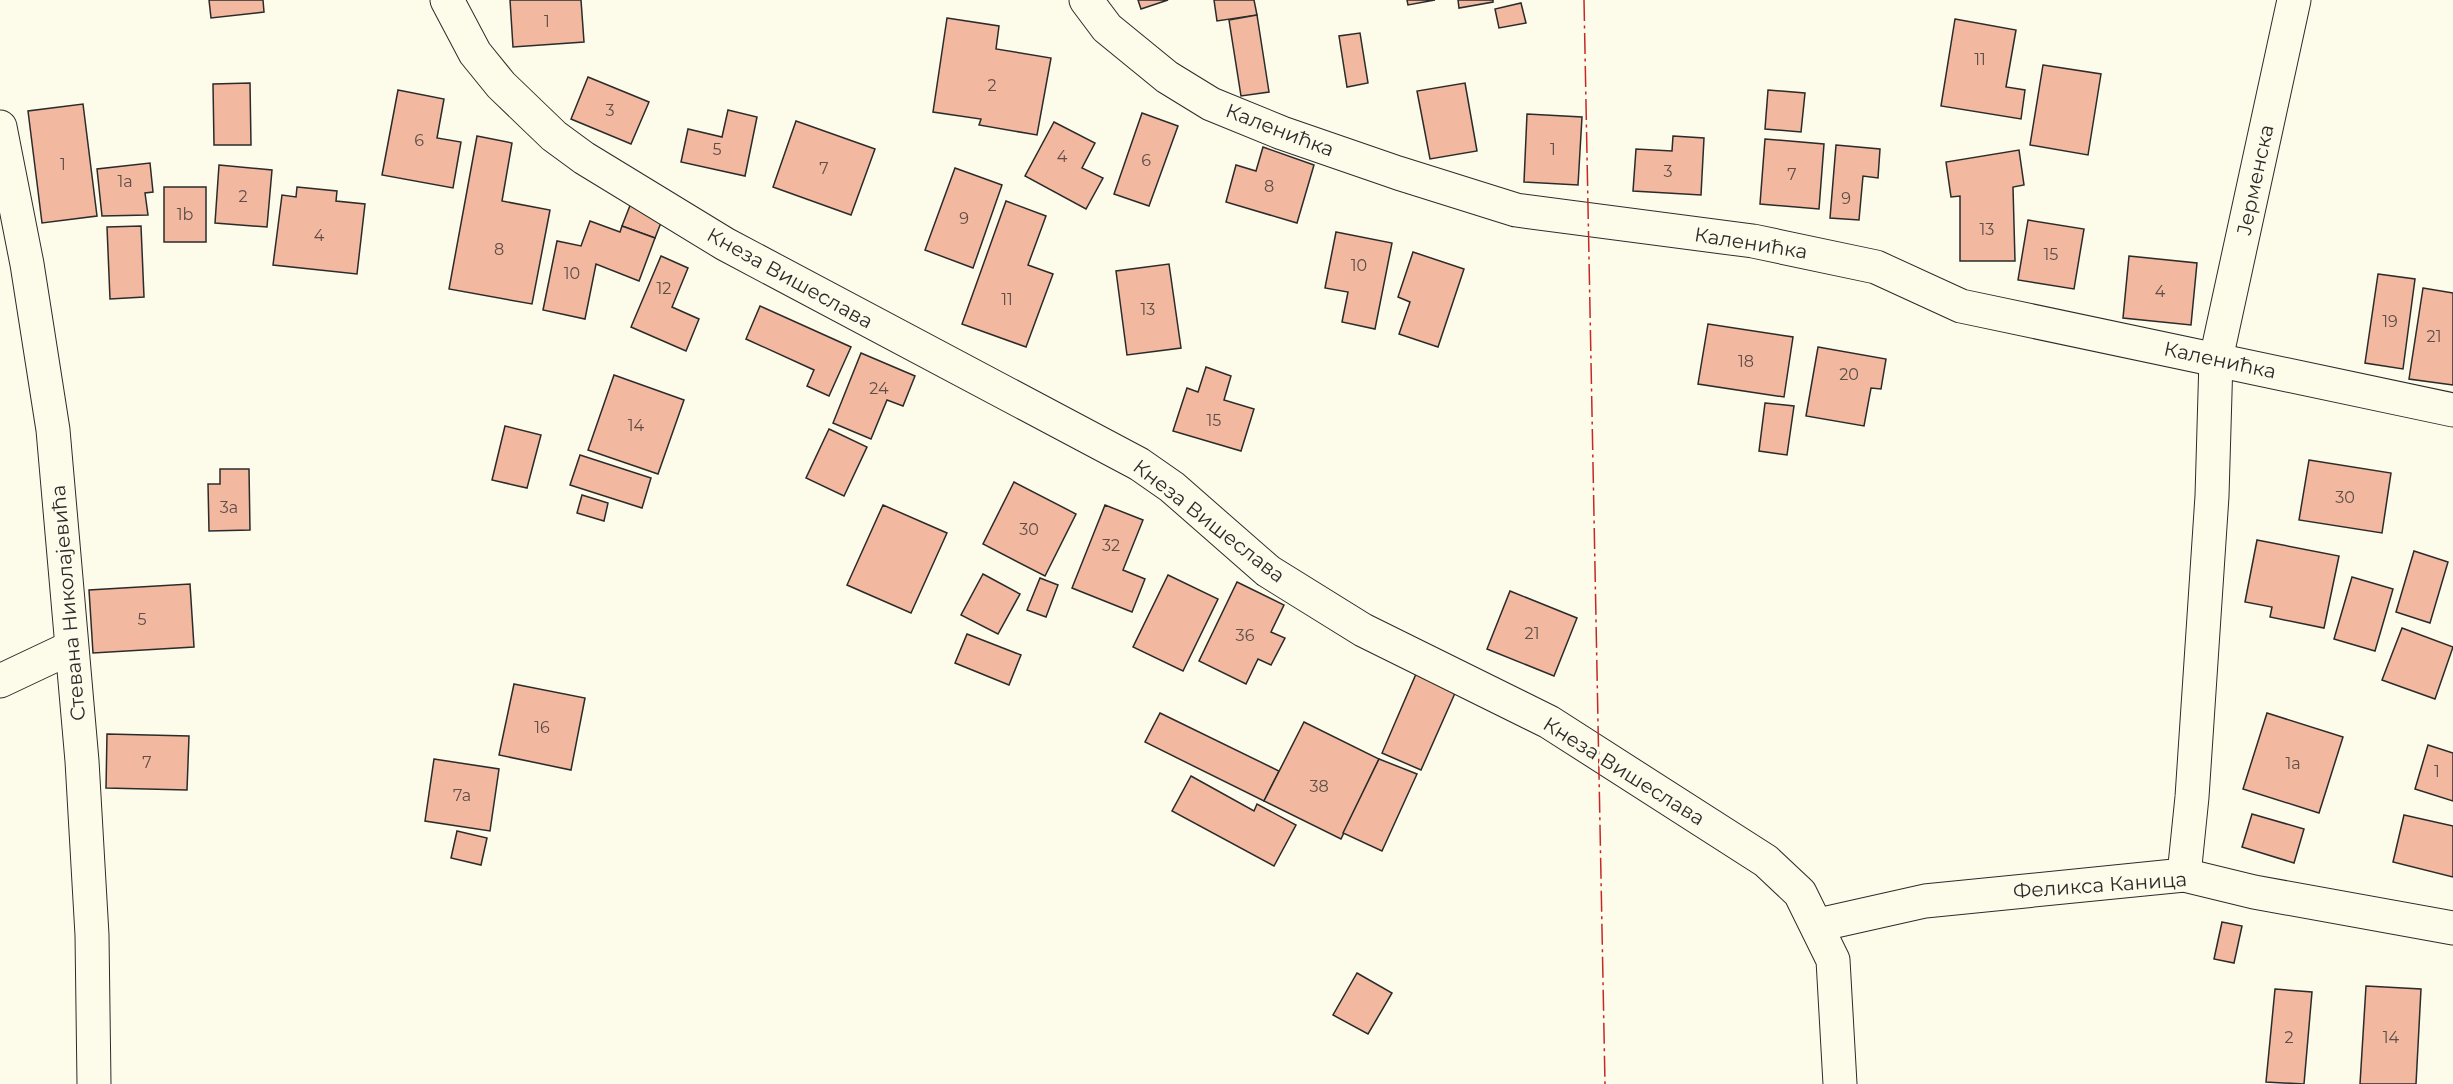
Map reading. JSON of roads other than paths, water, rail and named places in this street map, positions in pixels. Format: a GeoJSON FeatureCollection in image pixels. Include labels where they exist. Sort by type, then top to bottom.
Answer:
{"type":"FeatureCollection","features":[{"type":"Feature","properties":{"kind":"street","name":"Кнеза Вишеслава"},"geometry":{"type":"LineString","coordinates":[[447,0],[475,53],[501,85],[554,135],[584,158],[735,250],[1139,464],[1172,487],[1268,570],[1363,630],[1549,722],[1766,861],[1800,893],[1818,925],[1833,960],[1840,1084]]}},
{"type":"Feature","properties":{"kind":"street","name":"Каленићка"},"geometry":{"type":"LineString","coordinates":[[1086,0],[1107,28],[1167,77],[1211,104],[1282,133],[1516,210],[1753,241],[1875,267],[1961,306],[2453,410]]}},
{"type":"Feature","properties":{"kind":"street","name":"Јерменска"},"geometry":{"type":"LineString","coordinates":[[2184,875],[2192,797],[2212,496],[2216,360],[2294,0]]}},
{"type":"Feature","properties":{"kind":"street","name":"Стевана Николајевића"},"geometry":{"type":"LineString","coordinates":[[0,127],[27,264],[53,430],[70,648],[82,761],[92,935],[94,1084]]}},
{"type":"Feature","properties":{"kind":"street"},"geometry":{"type":"LineString","coordinates":[[0,681],[70,648]]}},
{"type":"Feature","properties":{"kind":"street","name":"Феликса Каница"},"geometry":{"type":"LineString","coordinates":[[1818,925],[1925,901],[2184,875],[2254,892],[2453,928]]}}]}
